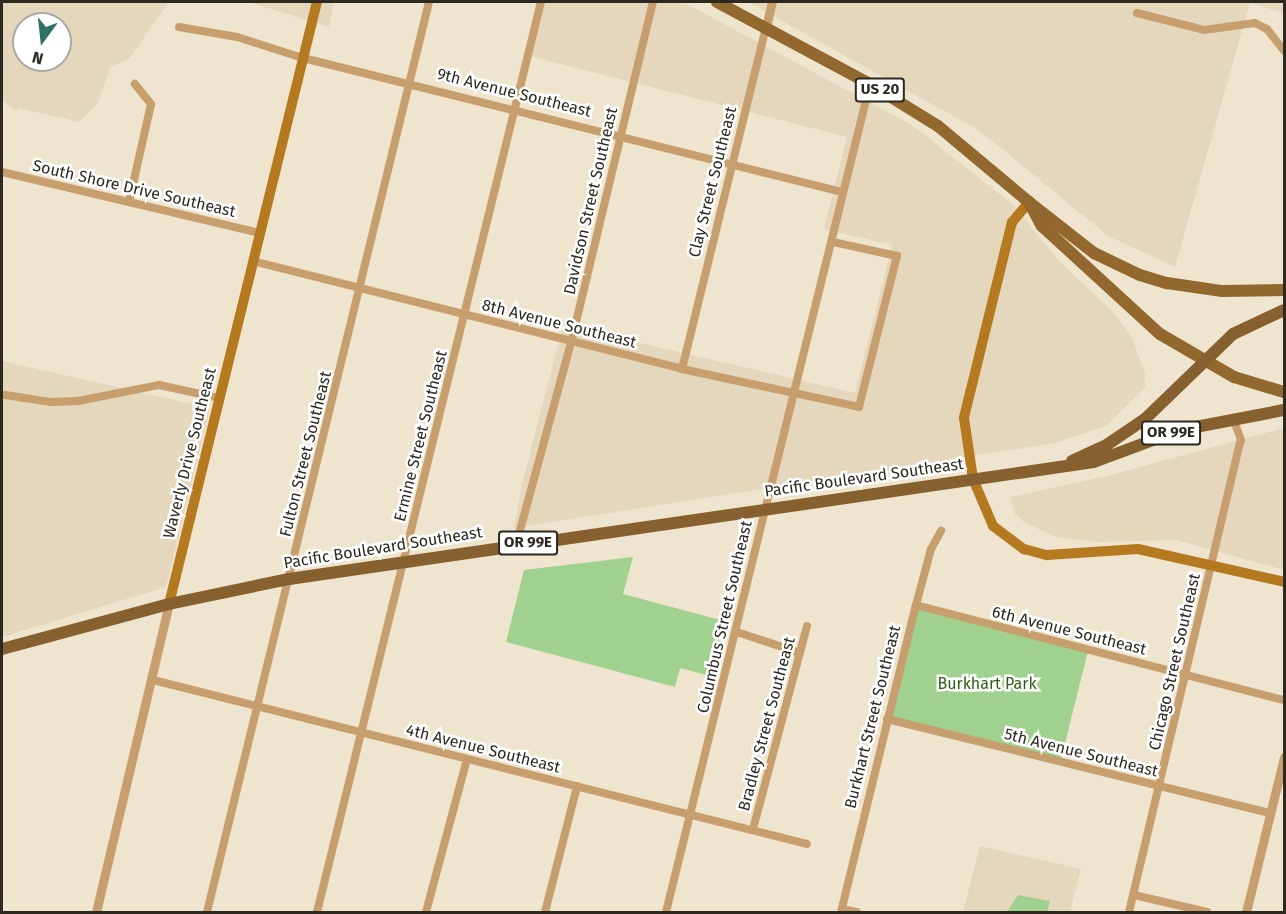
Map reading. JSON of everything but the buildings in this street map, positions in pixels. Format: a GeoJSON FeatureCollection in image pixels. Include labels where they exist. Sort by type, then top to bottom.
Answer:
{"type":"FeatureCollection","features":[{"type":"Feature","properties":{"kind":"highway","name":"Pacific Boulevard Southeast"},"geometry":{"type":"LineString","coordinates":[[1060,466],[1108,444],[1145,419],[1233,334],[1284,310]]}},
{"type":"Feature","properties":{"kind":"highway","name":"Pacific Boulevard Southeast"},"geometry":{"type":"LineString","coordinates":[[2,649],[169,604],[289,579],[404,560],[1104,459],[1180,430],[1284,410]]}},
{"type":"Feature","properties":{"kind":"main road","name":"Waverly Drive Southeast"},"geometry":{"type":"LineString","coordinates":[[169,604],[317,2]]}},
{"type":"Feature","properties":{"kind":"main road","name":"US 20"},"geometry":{"type":"LineString","coordinates":[[717,2],[870,84],[939,126],[1094,253],[1140,275],[1167,283],[1222,291],[1284,290]]}},
{"type":"Feature","properties":{"kind":"main road","name":"US 20"},"geometry":{"type":"LineString","coordinates":[[1029,202],[1042,226],[1121,300],[1202,362],[1234,377],[1284,393]]}},
{"type":"Feature","properties":{"kind":"main road"},"geometry":{"type":"LineString","coordinates":[[1029,202],[1012,222],[964,418],[973,479],[993,526],[1024,549],[1056,555],[1138,549],[1284,582]]}},
{"type":"Feature","properties":{"kind":"street","name":"Fulton Street Southeast"},"geometry":{"type":"LineString","coordinates":[[207,912],[429,2]]}},
{"type":"Feature","properties":{"kind":"street","name":"Ermine Street Southeast"},"geometry":{"type":"LineString","coordinates":[[316,912],[362,734],[541,2]]}},
{"type":"Feature","properties":{"kind":"street","name":"Davidson Street Southeast"},"geometry":{"type":"LineString","coordinates":[[516,545],[572,339],[652,2]]}},
{"type":"Feature","properties":{"kind":"street","name":"Clay Street Southeast"},"geometry":{"type":"LineString","coordinates":[[682,369],[772,2]]}},
{"type":"Feature","properties":{"kind":"street"},"geometry":{"type":"LineString","coordinates":[[1137,13],[1204,30],[1255,23],[1267,29],[1284,51]]}},
{"type":"Feature","properties":{"kind":"street","name":"9th Avenue Southeast"},"geometry":{"type":"LineString","coordinates":[[179,27],[237,37],[303,58],[842,192]]}},
{"type":"Feature","properties":{"kind":"street"},"geometry":{"type":"LineString","coordinates":[[129,202],[151,104],[135,84]]}},
{"type":"Feature","properties":{"kind":"street","name":"Columbus Street Southeast"},"geometry":{"type":"LineString","coordinates":[[666,912],[737,632],[765,508],[833,242],[842,192],[870,84]]}},
{"type":"Feature","properties":{"kind":"street","name":"South Shore Drive Southeast"},"geometry":{"type":"LineString","coordinates":[[2,172],[260,233]]}},
{"type":"Feature","properties":{"kind":"street","name":"8th Avenue Southeast"},"geometry":{"type":"LineString","coordinates":[[253,261],[360,290],[572,339],[682,369],[860,407],[897,256],[833,242]]}},
{"type":"Feature","properties":{"kind":"street"},"geometry":{"type":"LineString","coordinates":[[5,395],[51,402],[78,401],[159,385],[219,398]]}},
{"type":"Feature","properties":{"kind":"street","name":"Chicago Street Southeast"},"geometry":{"type":"LineString","coordinates":[[1129,912],[1188,675],[1211,564],[1241,440],[1233,418]]}},
{"type":"Feature","properties":{"kind":"street","name":"Burkhart Street Southeast"},"geometry":{"type":"LineString","coordinates":[[842,911],[915,605],[931,549],[941,531]]}},
{"type":"Feature","properties":{"kind":"street","name":"Waverly Drive Southeast"},"geometry":{"type":"LineString","coordinates":[[96,912],[153,680],[169,604]]}},
{"type":"Feature","properties":{"kind":"street","name":"6th Avenue Southeast"},"geometry":{"type":"LineString","coordinates":[[915,605],[1284,700]]}},
{"type":"Feature","properties":{"kind":"street","name":"Bradley Street Southeast"},"geometry":{"type":"LineString","coordinates":[[753,829],[807,626]]}},
{"type":"Feature","properties":{"kind":"street"},"geometry":{"type":"LineString","coordinates":[[737,632],[800,653]]}},
{"type":"Feature","properties":{"kind":"street","name":"4th Avenue Southeast"},"geometry":{"type":"LineString","coordinates":[[153,680],[807,844]]}},
{"type":"Feature","properties":{"kind":"street","name":"5th Avenue Southeast"},"geometry":{"type":"LineString","coordinates":[[887,719],[1269,813]]}},
{"type":"Feature","properties":{"kind":"street"},"geometry":{"type":"LineString","coordinates":[[1246,912],[1284,758]]}},
{"type":"Feature","properties":{"kind":"street"},"geometry":{"type":"LineString","coordinates":[[426,912],[467,759]]}},
{"type":"Feature","properties":{"kind":"street"},"geometry":{"type":"LineString","coordinates":[[545,912],[577,786]]}},
{"type":"Feature","properties":{"kind":"street"},"geometry":{"type":"LineString","coordinates":[[1134,895],[1207,912]]}},
{"type":"Feature","properties":{"kind":"street"},"geometry":{"type":"LineString","coordinates":[[842,911],[856,912]]}},
{"type":"Feature","properties":{"kind":"shaded area"},"geometry":{"type":"Polygon","coordinates":[[[2,2],[169,2],[129,59],[110,67],[98,103],[79,122],[18,108],[17,111],[2,101],[2,2]]]}},
{"type":"Feature","properties":{"kind":"shaded area"},"geometry":{"type":"Polygon","coordinates":[[[248,2],[334,2],[329,27],[248,2]]]}},
{"type":"Feature","properties":{"kind":"shaded area"},"geometry":{"type":"Polygon","coordinates":[[[536,2],[683,2],[912,125],[1011,203],[1061,263],[1112,311],[1132,337],[1145,374],[1145,388],[1106,426],[1055,443],[514,528],[522,484],[563,325],[855,393],[892,245],[824,229],[847,137],[525,55],[536,2]]]}},
{"type":"Feature","properties":{"kind":"shaded area"},"geometry":{"type":"Polygon","coordinates":[[[748,2],[1284,2],[1284,13],[1250,3],[1175,267],[1108,236],[980,131],[748,2]]]}},
{"type":"Feature","properties":{"kind":"shaded area"},"geometry":{"type":"Polygon","coordinates":[[[2,361],[210,408],[166,587],[2,637],[2,361]]]}},
{"type":"Feature","properties":{"kind":"shaded area"},"geometry":{"type":"Polygon","coordinates":[[[1284,428],[1284,570],[1176,540],[1099,542],[1057,537],[1025,523],[1015,514],[1010,497],[1107,476],[1284,428]]]}},
{"type":"Feature","properties":{"kind":"shaded area"},"geometry":{"type":"Polygon","coordinates":[[[980,846],[1081,869],[1070,912],[963,912],[980,846]]]}},
{"type":"Feature","properties":{"kind":"green space"},"geometry":{"type":"Polygon","coordinates":[[[633,557],[623,594],[724,621],[710,676],[680,668],[675,687],[506,642],[524,570],[633,557]]]}},
{"type":"Feature","properties":{"kind":"green space","name":"Burkhart Park"},"geometry":{"type":"Polygon","coordinates":[[[916,605],[1089,648],[1060,763],[887,719],[916,605]]]}},
{"type":"Feature","properties":{"kind":"green space"},"geometry":{"type":"Polygon","coordinates":[[[1018,895],[1050,901],[1047,912],[1007,912],[1018,895]]]}}]}
